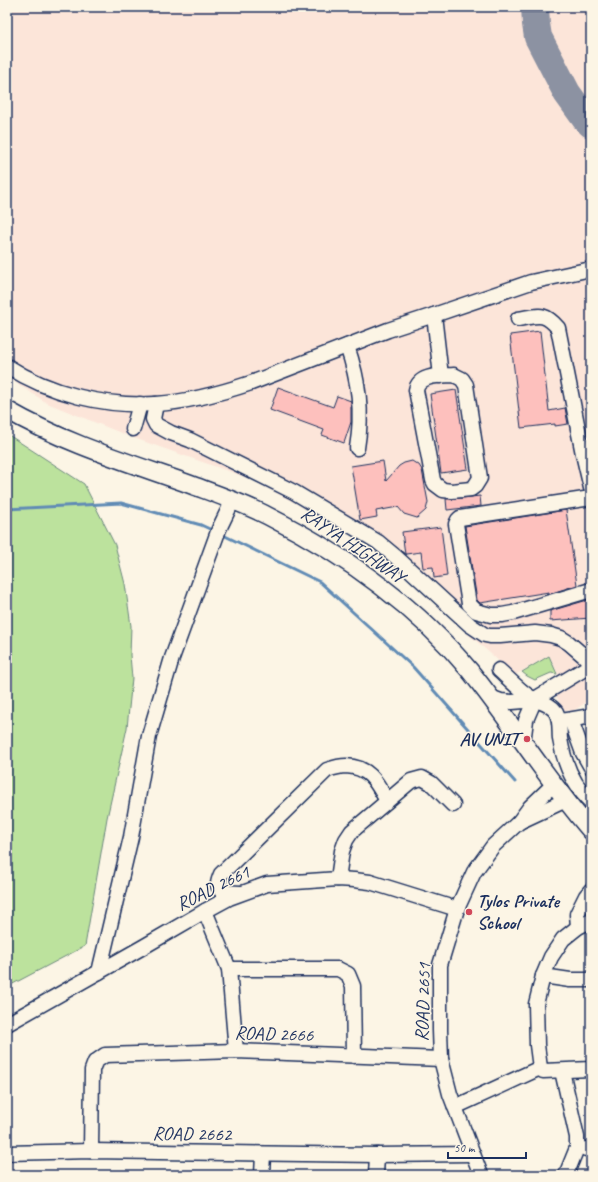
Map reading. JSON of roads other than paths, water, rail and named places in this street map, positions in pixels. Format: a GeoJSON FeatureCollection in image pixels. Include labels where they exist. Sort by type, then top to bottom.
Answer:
{"type":"FeatureCollection","features":[{"type":"Feature","properties":{"kind":"main road","name":"RAYYA HIGHWAY"},"geometry":{"type":"LineString","coordinates":[[7,410],[24,420],[81,446],[233,500],[267,515],[340,556],[378,583],[410,610],[469,670],[566,800],[591,831]]}},
{"type":"Feature","properties":{"kind":"street"},"geometry":{"type":"LineString","coordinates":[[7,366],[58,391],[84,398],[111,403],[140,404],[182,401],[229,390],[273,376],[388,330],[532,282],[591,269]]}},
{"type":"Feature","properties":{"kind":"street"},"geometry":{"type":"LineString","coordinates":[[434,315],[441,376]]}},
{"type":"Feature","properties":{"kind":"street"},"geometry":{"type":"LineString","coordinates":[[518,319],[544,316],[549,318],[558,328],[582,454],[591,488]]}},
{"type":"Feature","properties":{"kind":"street"},"geometry":{"type":"LineString","coordinates":[[347,346],[353,365],[359,396],[360,424],[357,448]]}},
{"type":"Feature","properties":{"kind":"street"},"geometry":{"type":"LineString","coordinates":[[441,376],[459,376],[466,385],[480,478],[471,489],[447,491],[439,487],[433,480],[416,390],[418,384],[423,380],[441,376]]}},
{"type":"Feature","properties":{"kind":"street"},"geometry":{"type":"LineString","coordinates":[[133,429],[140,404]]}},
{"type":"Feature","properties":{"kind":"street"},"geometry":{"type":"LineString","coordinates":[[156,404],[153,419],[156,424],[294,492],[378,542],[470,625],[480,632],[490,636],[535,633],[551,635],[561,638],[569,643],[591,664],[535,699],[512,702],[501,701],[490,697]]}},
{"type":"Feature","properties":{"kind":"street"},"geometry":{"type":"LineString","coordinates":[[591,498],[460,518],[456,524],[469,604],[476,611],[491,615],[508,614],[591,590]]}},
{"type":"Feature","properties":{"kind":"street"},"geometry":{"type":"LineString","coordinates":[[99,972],[131,837],[149,736],[172,658],[217,534],[233,500]]}},
{"type":"Feature","properties":{"kind":"street"},"geometry":{"type":"LineString","coordinates":[[499,670],[531,697],[548,705],[565,721],[591,767]]}},
{"type":"Feature","properties":{"kind":"street"},"geometry":{"type":"LineString","coordinates":[[523,742],[526,720],[535,699]]}},
{"type":"Feature","properties":{"kind":"street"},"geometry":{"type":"LineString","coordinates":[[591,716],[565,721],[559,731],[562,750],[570,772],[591,802]]}},
{"type":"Feature","properties":{"kind":"street"},"geometry":{"type":"LineString","coordinates":[[241,893],[222,892],[218,888],[221,874],[327,770],[346,766],[357,768],[366,772],[372,776],[387,801]]}},
{"type":"Feature","properties":{"kind":"street"},"geometry":{"type":"LineString","coordinates":[[338,879],[342,851],[346,840],[352,831],[411,781],[422,778],[431,783],[453,805]]}},
{"type":"Feature","properties":{"kind":"street","name":"ROAD 2651"},"geometry":{"type":"LineString","coordinates":[[481,1175],[450,1094],[441,1059],[440,965],[457,909],[474,872],[494,846],[519,822],[530,807],[554,784]]}},
{"type":"Feature","properties":{"kind":"street","name":"ROAD 2651"},"geometry":{"type":"LineString","coordinates":[[519,822],[566,800]]}},
{"type":"Feature","properties":{"kind":"street","name":"ROAD 2661"},"geometry":{"type":"LineString","coordinates":[[7,1024],[204,910],[241,893],[267,884],[338,879],[370,882],[457,909]]}},
{"type":"Feature","properties":{"kind":"street"},"geometry":{"type":"LineString","coordinates":[[578,927],[577,914],[586,896],[591,890]]}},
{"type":"Feature","properties":{"kind":"street"},"geometry":{"type":"LineString","coordinates":[[204,910],[229,969],[236,1051]]}},
{"type":"Feature","properties":{"kind":"street"},"geometry":{"type":"LineString","coordinates":[[540,1068],[537,1045],[536,1004],[543,976],[551,957],[563,939],[578,927],[591,921]]}},
{"type":"Feature","properties":{"kind":"street"},"geometry":{"type":"LineString","coordinates":[[229,969],[338,969],[348,974],[353,986],[354,1056]]}},
{"type":"Feature","properties":{"kind":"street"},"geometry":{"type":"LineString","coordinates":[[543,976],[570,980],[591,980]]}},
{"type":"Feature","properties":{"kind":"street","name":"ROAD 2666"},"geometry":{"type":"LineString","coordinates":[[91,1151],[92,1070],[95,1062],[105,1055],[236,1051],[441,1059]]}},
{"type":"Feature","properties":{"kind":"street"},"geometry":{"type":"LineString","coordinates":[[540,1068],[543,1071],[591,1069]]}},
{"type":"Feature","properties":{"kind":"street"},"geometry":{"type":"LineString","coordinates":[[455,1107],[540,1068]]}},
{"type":"Feature","properties":{"kind":"street"},"geometry":{"type":"LineString","coordinates":[[562,1071],[577,1137],[577,1148],[566,1175]]}},
{"type":"Feature","properties":{"kind":"street","name":"ROAD 2662"},"geometry":{"type":"LineString","coordinates":[[7,1154],[91,1151],[377,1155],[473,1154]]}},
{"type":"Feature","properties":{"kind":"street"},"geometry":{"type":"LineString","coordinates":[[262,1154],[262,1175]]}},
{"type":"Feature","properties":{"kind":"street"},"geometry":{"type":"LineString","coordinates":[[376,1175],[377,1155]]}},
{"type":"Feature","properties":{"kind":"waterway"},"geometry":{"type":"LineString","coordinates":[[7,509],[121,503],[201,525],[214,531]]}},
{"type":"Feature","properties":{"kind":"waterway"},"geometry":{"type":"LineString","coordinates":[[221,534],[320,582],[413,667],[515,782]]}},
{"type":"Feature","properties":{"kind":"place","name":"AV UNIT"},"geometry":{"type":"Point","coordinates":[527,739]}},
{"type":"Feature","properties":{"kind":"place","name":"Tylos Private School"},"geometry":{"type":"Point","coordinates":[469,912]}}]}
